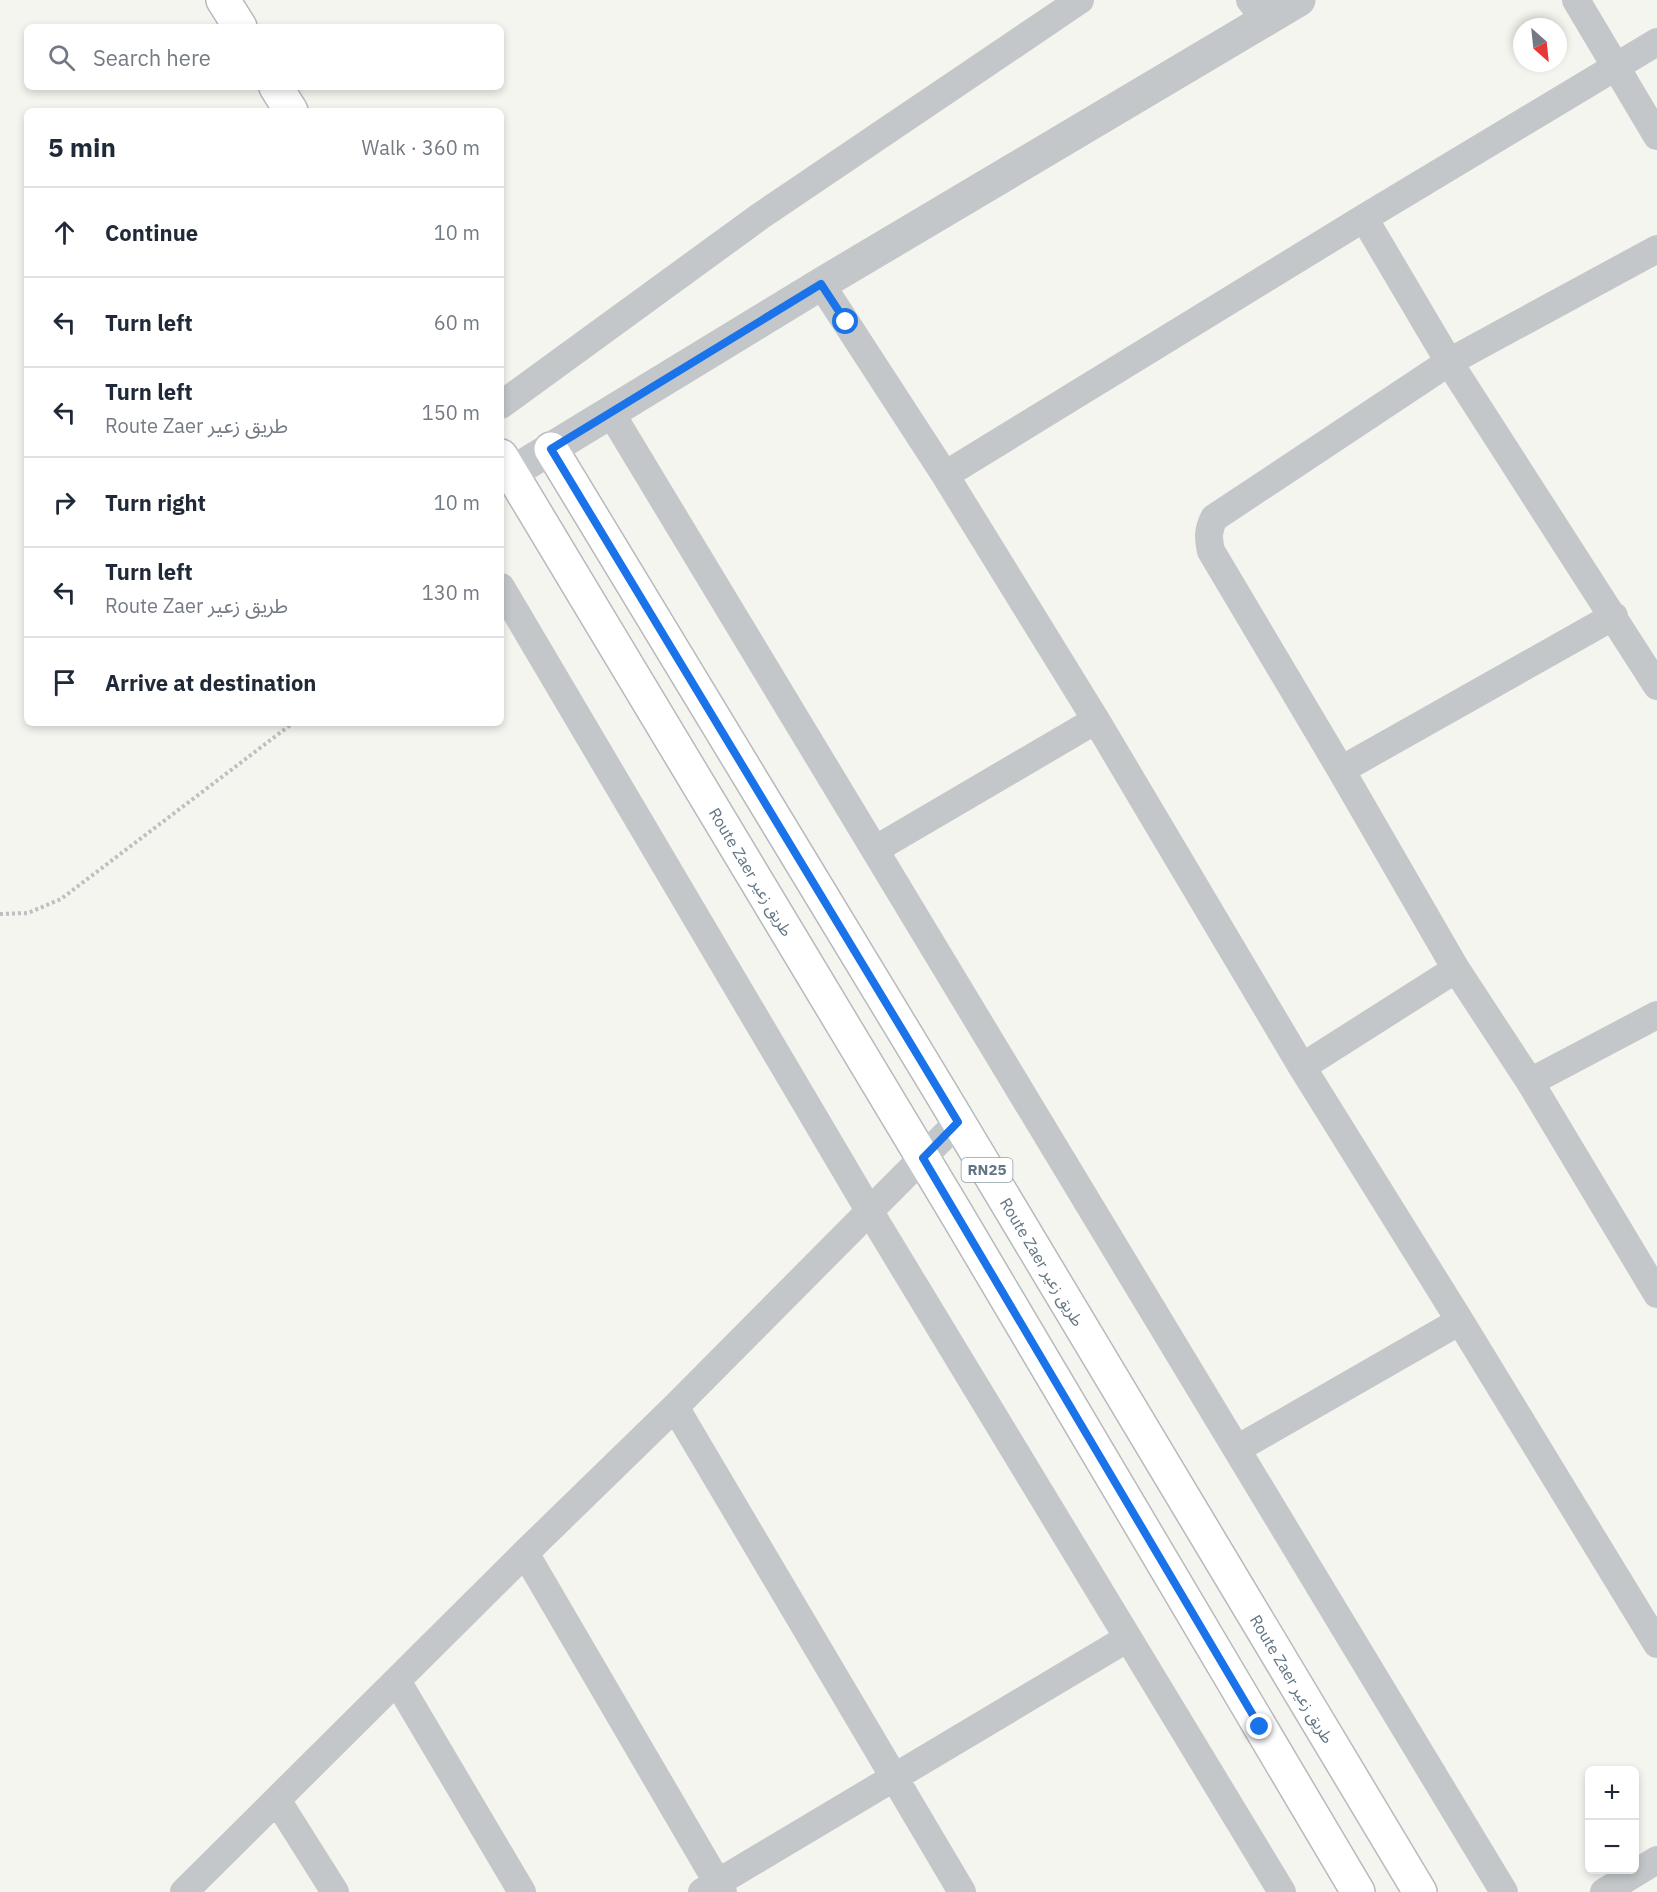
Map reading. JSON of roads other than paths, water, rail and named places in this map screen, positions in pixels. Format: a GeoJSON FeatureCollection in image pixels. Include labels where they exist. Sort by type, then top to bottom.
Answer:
{"type":"FeatureCollection","features":[{"type":"Feature","properties":{"kind":"main road"},"geometry":{"type":"LineString","coordinates":[[224,0],[238,24]]}},
{"type":"Feature","properties":{"kind":"main road"},"geometry":{"type":"LineString","coordinates":[[278,90],[289,108]]}},
{"type":"Feature","properties":{"kind":"main road","name":"Route Zaer طريق زعير"},"geometry":{"type":"LineString","coordinates":[[551,449],[1420,1892]]}},
{"type":"Feature","properties":{"kind":"main road","name":"Route Zaer طريق زعير"},"geometry":{"type":"LineString","coordinates":[[504,469],[923,1158],[1358,1892]]}},
{"type":"Feature","properties":{"kind":"street"},"geometry":{"type":"LineString","coordinates":[[504,403],[759,217],[1080,0]]}},
{"type":"Feature","properties":{"kind":"street"},"geometry":{"type":"LineString","coordinates":[[504,469],[551,449],[611,413],[1258,10],[1299,0]]}},
{"type":"Feature","properties":{"kind":"street"},"geometry":{"type":"LineString","coordinates":[[1576,0],[1657,136]]}},
{"type":"Feature","properties":{"kind":"street"},"geometry":{"type":"LineString","coordinates":[[945,475],[1364,218],[1657,42]]}},
{"type":"Feature","properties":{"kind":"street"},"geometry":{"type":"LineString","coordinates":[[1364,218],[1449,362],[1657,686]]}},
{"type":"Feature","properties":{"kind":"street"},"geometry":{"type":"LineString","coordinates":[[1657,249],[1449,362],[1214,518],[1209,529],[1208,540],[1211,551],[1456,969],[1530,1082],[1657,1294]]}},
{"type":"Feature","properties":{"kind":"street"},"geometry":{"type":"LineString","coordinates":[[821,284],[945,475],[1096,720],[1302,1067],[1657,1644]]}},
{"type":"Feature","properties":{"kind":"street"},"geometry":{"type":"LineString","coordinates":[[611,413],[1504,1892]]}},
{"type":"Feature","properties":{"kind":"street"},"geometry":{"type":"LineString","coordinates":[[504,592],[870,1212],[1282,1892]]}},
{"type":"Feature","properties":{"kind":"street"},"geometry":{"type":"LineString","coordinates":[[1341,770],[1614,616]]}},
{"type":"Feature","properties":{"kind":"street"},"geometry":{"type":"LineString","coordinates":[[876,849],[1096,720]]}},
{"type":"Feature","properties":{"kind":"street"},"geometry":{"type":"LineString","coordinates":[[1302,1067],[1456,969]]}},
{"type":"Feature","properties":{"kind":"street"},"geometry":{"type":"LineString","coordinates":[[1530,1082],[1657,1015]]}},
{"type":"Feature","properties":{"kind":"street"},"geometry":{"type":"LineString","coordinates":[[184,1892],[675,1407],[958,1122]]}},
{"type":"Feature","properties":{"kind":"street"},"geometry":{"type":"LineString","coordinates":[[1237,1449],[1460,1321]]}},
{"type":"Feature","properties":{"kind":"street"},"geometry":{"type":"LineString","coordinates":[[675,1407],[962,1892]]}},
{"type":"Feature","properties":{"kind":"street"},"geometry":{"type":"LineString","coordinates":[[525,1553],[714,1889],[1128,1638]]}},
{"type":"Feature","properties":{"kind":"street"},"geometry":{"type":"LineString","coordinates":[[397,1682],[522,1892]]}},
{"type":"Feature","properties":{"kind":"street"},"geometry":{"type":"LineString","coordinates":[[278,1800],[335,1892]]}},
{"type":"Feature","properties":{"kind":"street"},"geometry":{"type":"LineString","coordinates":[[1604,1892],[1657,1860]]}}]}
